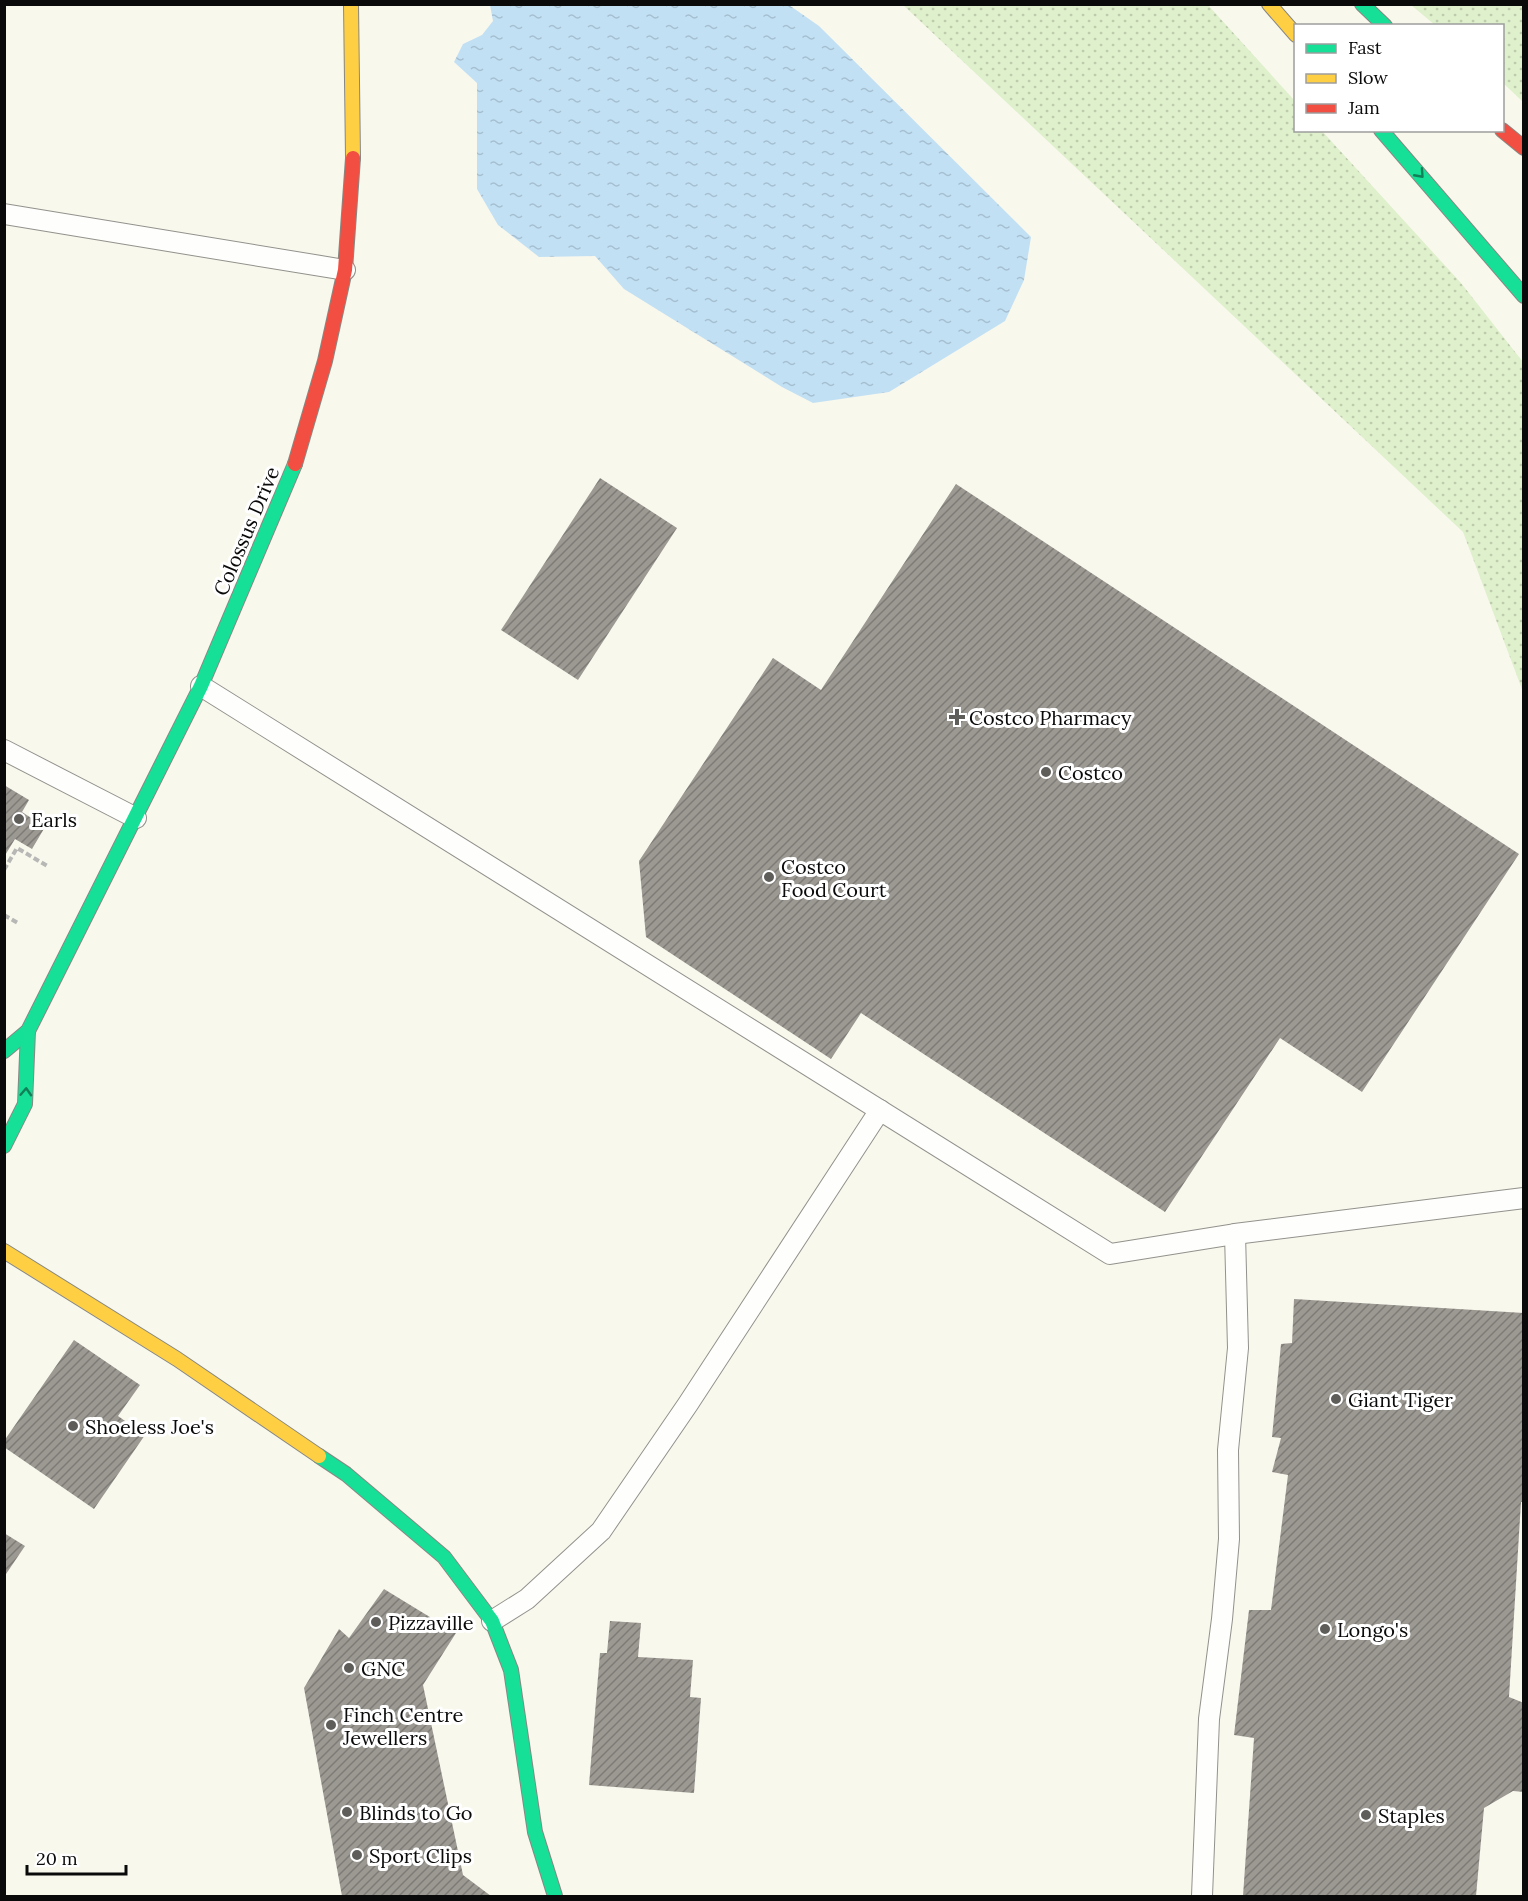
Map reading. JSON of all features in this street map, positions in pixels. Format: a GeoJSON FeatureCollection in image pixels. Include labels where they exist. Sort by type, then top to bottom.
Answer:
{"type":"FeatureCollection","features":[{"type":"Feature","properties":{"kind":"main road","name":"Colossus Drive"},"geometry":{"type":"LineString","coordinates":[[4,1052],[28,1031],[136,818],[201,686],[300,452],[325,361],[345,270],[352,175],[351,4]]}},
{"type":"Feature","properties":{"kind":"main road"},"geometry":{"type":"LineString","coordinates":[[1269,4],[1294,33]]}},
{"type":"Feature","properties":{"kind":"main road"},"geometry":{"type":"LineString","coordinates":[[1362,4],[1383,24]]}},
{"type":"Feature","properties":{"kind":"main road"},"geometry":{"type":"LineString","coordinates":[[1504,131],[1524,148]]}},
{"type":"Feature","properties":{"kind":"main road"},"geometry":{"type":"LineString","coordinates":[[1383,132],[1524,296]]}},
{"type":"Feature","properties":{"kind":"main road","name":"Colossus Drive"},"geometry":{"type":"LineString","coordinates":[[4,1146],[25,1104],[28,1031]]}},
{"type":"Feature","properties":{"kind":"main road"},"geometry":{"type":"LineString","coordinates":[[4,1251],[177,1359],[346,1474],[444,1557],[492,1621],[511,1670],[535,1832],[555,1896]]}},
{"type":"Feature","properties":{"kind":"lane"},"geometry":{"type":"LineString","coordinates":[[4,214],[345,270]]}},
{"type":"Feature","properties":{"kind":"lane"},"geometry":{"type":"LineString","coordinates":[[201,686],[1110,1254],[1235,1234],[1524,1198]]}},
{"type":"Feature","properties":{"kind":"lane"},"geometry":{"type":"LineString","coordinates":[[4,750],[136,818]]}},
{"type":"Feature","properties":{"kind":"lane"},"geometry":{"type":"LineString","coordinates":[[492,1621],[527,1599],[601,1531],[880,1110]]}},
{"type":"Feature","properties":{"kind":"lane"},"geometry":{"type":"LineString","coordinates":[[1202,1896],[1209,1719],[1229,1539],[1228,1450],[1238,1348],[1235,1234]]}},
{"type":"Feature","properties":{"kind":"path"},"geometry":{"type":"LineString","coordinates":[[4,870],[16,848],[49,867]]}},
{"type":"Feature","properties":{"kind":"path"},"geometry":{"type":"LineString","coordinates":[[4,915],[18,923]]}},
{"type":"Feature","properties":{"kind":"green space"},"geometry":{"type":"Polygon","coordinates":[[[903,5],[1208,5],[1294,100],[1294,132],[1323,132],[1461,283],[1523,362],[1523,692],[1463,532],[903,5]]]}},
{"type":"Feature","properties":{"kind":"green space"},"geometry":{"type":"Polygon","coordinates":[[[1411,5],[1523,5],[1523,102],[1504,84],[1504,24],[1434,24],[1411,5]]]}},
{"type":"Feature","properties":{"kind":"water"},"geometry":{"type":"Polygon","coordinates":[[[490,5],[789,5],[819,26],[1031,237],[1024,280],[1005,321],[889,392],[813,403],[782,387],[624,289],[595,256],[539,257],[498,225],[477,189],[477,83],[454,62],[463,44],[482,35],[493,21],[490,5]]]}},
{"type":"Feature","properties":{"kind":"building"},"geometry":{"type":"Polygon","coordinates":[[[600,478],[677,528],[578,680],[501,630],[600,478]]]}},
{"type":"Feature","properties":{"kind":"building","name":"Costco"},"geometry":{"type":"Polygon","coordinates":[[[956,484],[1519,854],[1362,1092],[1280,1038],[1165,1212],[861,1013],[831,1059],[646,937],[639,861],[773,658],[821,690],[956,484]]]}},
{"type":"Feature","properties":{"kind":"building","name":"Earls"},"geometry":{"type":"Polygon","coordinates":[[[4,785],[29,800],[22,812],[45,827],[32,849],[15,839],[4,857],[4,785]]]}},
{"type":"Feature","properties":{"kind":"building"},"geometry":{"type":"Polygon","coordinates":[[[1294,1299],[1524,1313],[1524,1502],[1521,1502],[1509,1697],[1524,1703],[1524,1792],[1513,1791],[1484,1808],[1476,1896],[1243,1896],[1254,1738],[1234,1735],[1249,1610],[1271,1610],[1288,1475],[1272,1472],[1281,1438],[1272,1437],[1281,1344],[1292,1343],[1294,1299]]]}},
{"type":"Feature","properties":{"kind":"building","name":"Shoeless Joe's"},"geometry":{"type":"Polygon","coordinates":[[[74,1340],[140,1385],[118,1416],[145,1435],[94,1509],[4,1447],[4,1441],[74,1340]]]}},
{"type":"Feature","properties":{"kind":"building"},"geometry":{"type":"Polygon","coordinates":[[[4,1533],[25,1546],[4,1577],[4,1533]]]}},
{"type":"Feature","properties":{"kind":"building"},"geometry":{"type":"Polygon","coordinates":[[[384,1589],[456,1633],[423,1685],[463,1875],[491,1896],[342,1896],[304,1688],[339,1629],[349,1638],[384,1589]]]}},
{"type":"Feature","properties":{"kind":"building"},"geometry":{"type":"Polygon","coordinates":[[[610,1621],[641,1623],[638,1657],[693,1660],[690,1697],[701,1698],[694,1793],[589,1785],[600,1653],[607,1653],[610,1621]]]}},
{"type":"Feature","properties":{"kind":"traffic: fast"},"geometry":{"type":"LineString","coordinates":[[1362,4],[1383,24]]}},
{"type":"Feature","properties":{"kind":"traffic: fast"},"geometry":{"type":"LineString","coordinates":[[1383,132],[1524,296]]}},
{"type":"Feature","properties":{"kind":"traffic: fast"},"geometry":{"type":"LineString","coordinates":[[4,1051],[28,1031],[201,686],[295,464]]}},
{"type":"Feature","properties":{"kind":"traffic: fast"},"geometry":{"type":"LineString","coordinates":[[4,1146],[25,1104],[28,1031]]}},
{"type":"Feature","properties":{"kind":"traffic: fast"},"geometry":{"type":"LineString","coordinates":[[319,1456],[346,1474],[444,1557],[492,1621],[511,1670],[535,1832],[555,1896]]}},
{"type":"Feature","properties":{"kind":"traffic: slow"},"geometry":{"type":"LineString","coordinates":[[351,4],[353,158]]}},
{"type":"Feature","properties":{"kind":"traffic: slow"},"geometry":{"type":"LineString","coordinates":[[1269,4],[1294,33]]}},
{"type":"Feature","properties":{"kind":"traffic: slow"},"geometry":{"type":"LineString","coordinates":[[4,1251],[177,1359],[319,1456]]}},
{"type":"Feature","properties":{"kind":"traffic: jam"},"geometry":{"type":"LineString","coordinates":[[1504,132],[1524,148]]}},
{"type":"Feature","properties":{"kind":"traffic: jam"},"geometry":{"type":"LineString","coordinates":[[295,464],[325,361],[345,270],[353,158]]}},
{"type":"Feature","properties":{"kind":"place","name":"Costco Pharmacy"},"geometry":{"type":"Point","coordinates":[957,717]}},
{"type":"Feature","properties":{"kind":"place","name":"Costco"},"geometry":{"type":"Point","coordinates":[1046,772]}},
{"type":"Feature","properties":{"kind":"place","name":"Earls"},"geometry":{"type":"Point","coordinates":[19,819]}},
{"type":"Feature","properties":{"kind":"place","name":"Costco Food Court"},"geometry":{"type":"Point","coordinates":[769,877]}},
{"type":"Feature","properties":{"kind":"place","name":"Giant Tiger"},"geometry":{"type":"Point","coordinates":[1336,1399]}},
{"type":"Feature","properties":{"kind":"place","name":"Shoeless Joe's"},"geometry":{"type":"Point","coordinates":[73,1426]}},
{"type":"Feature","properties":{"kind":"place","name":"Pizzaville"},"geometry":{"type":"Point","coordinates":[376,1622]}},
{"type":"Feature","properties":{"kind":"place","name":"Longo's"},"geometry":{"type":"Point","coordinates":[1325,1629]}},
{"type":"Feature","properties":{"kind":"place","name":"GNC"},"geometry":{"type":"Point","coordinates":[349,1668]}},
{"type":"Feature","properties":{"kind":"place","name":"Finch Centre Jewellers"},"geometry":{"type":"Point","coordinates":[331,1725]}},
{"type":"Feature","properties":{"kind":"place","name":"Blinds to Go"},"geometry":{"type":"Point","coordinates":[347,1812]}},
{"type":"Feature","properties":{"kind":"place","name":"Staples"},"geometry":{"type":"Point","coordinates":[1366,1815]}},
{"type":"Feature","properties":{"kind":"place","name":"Sport Clips"},"geometry":{"type":"Point","coordinates":[357,1855]}}]}
